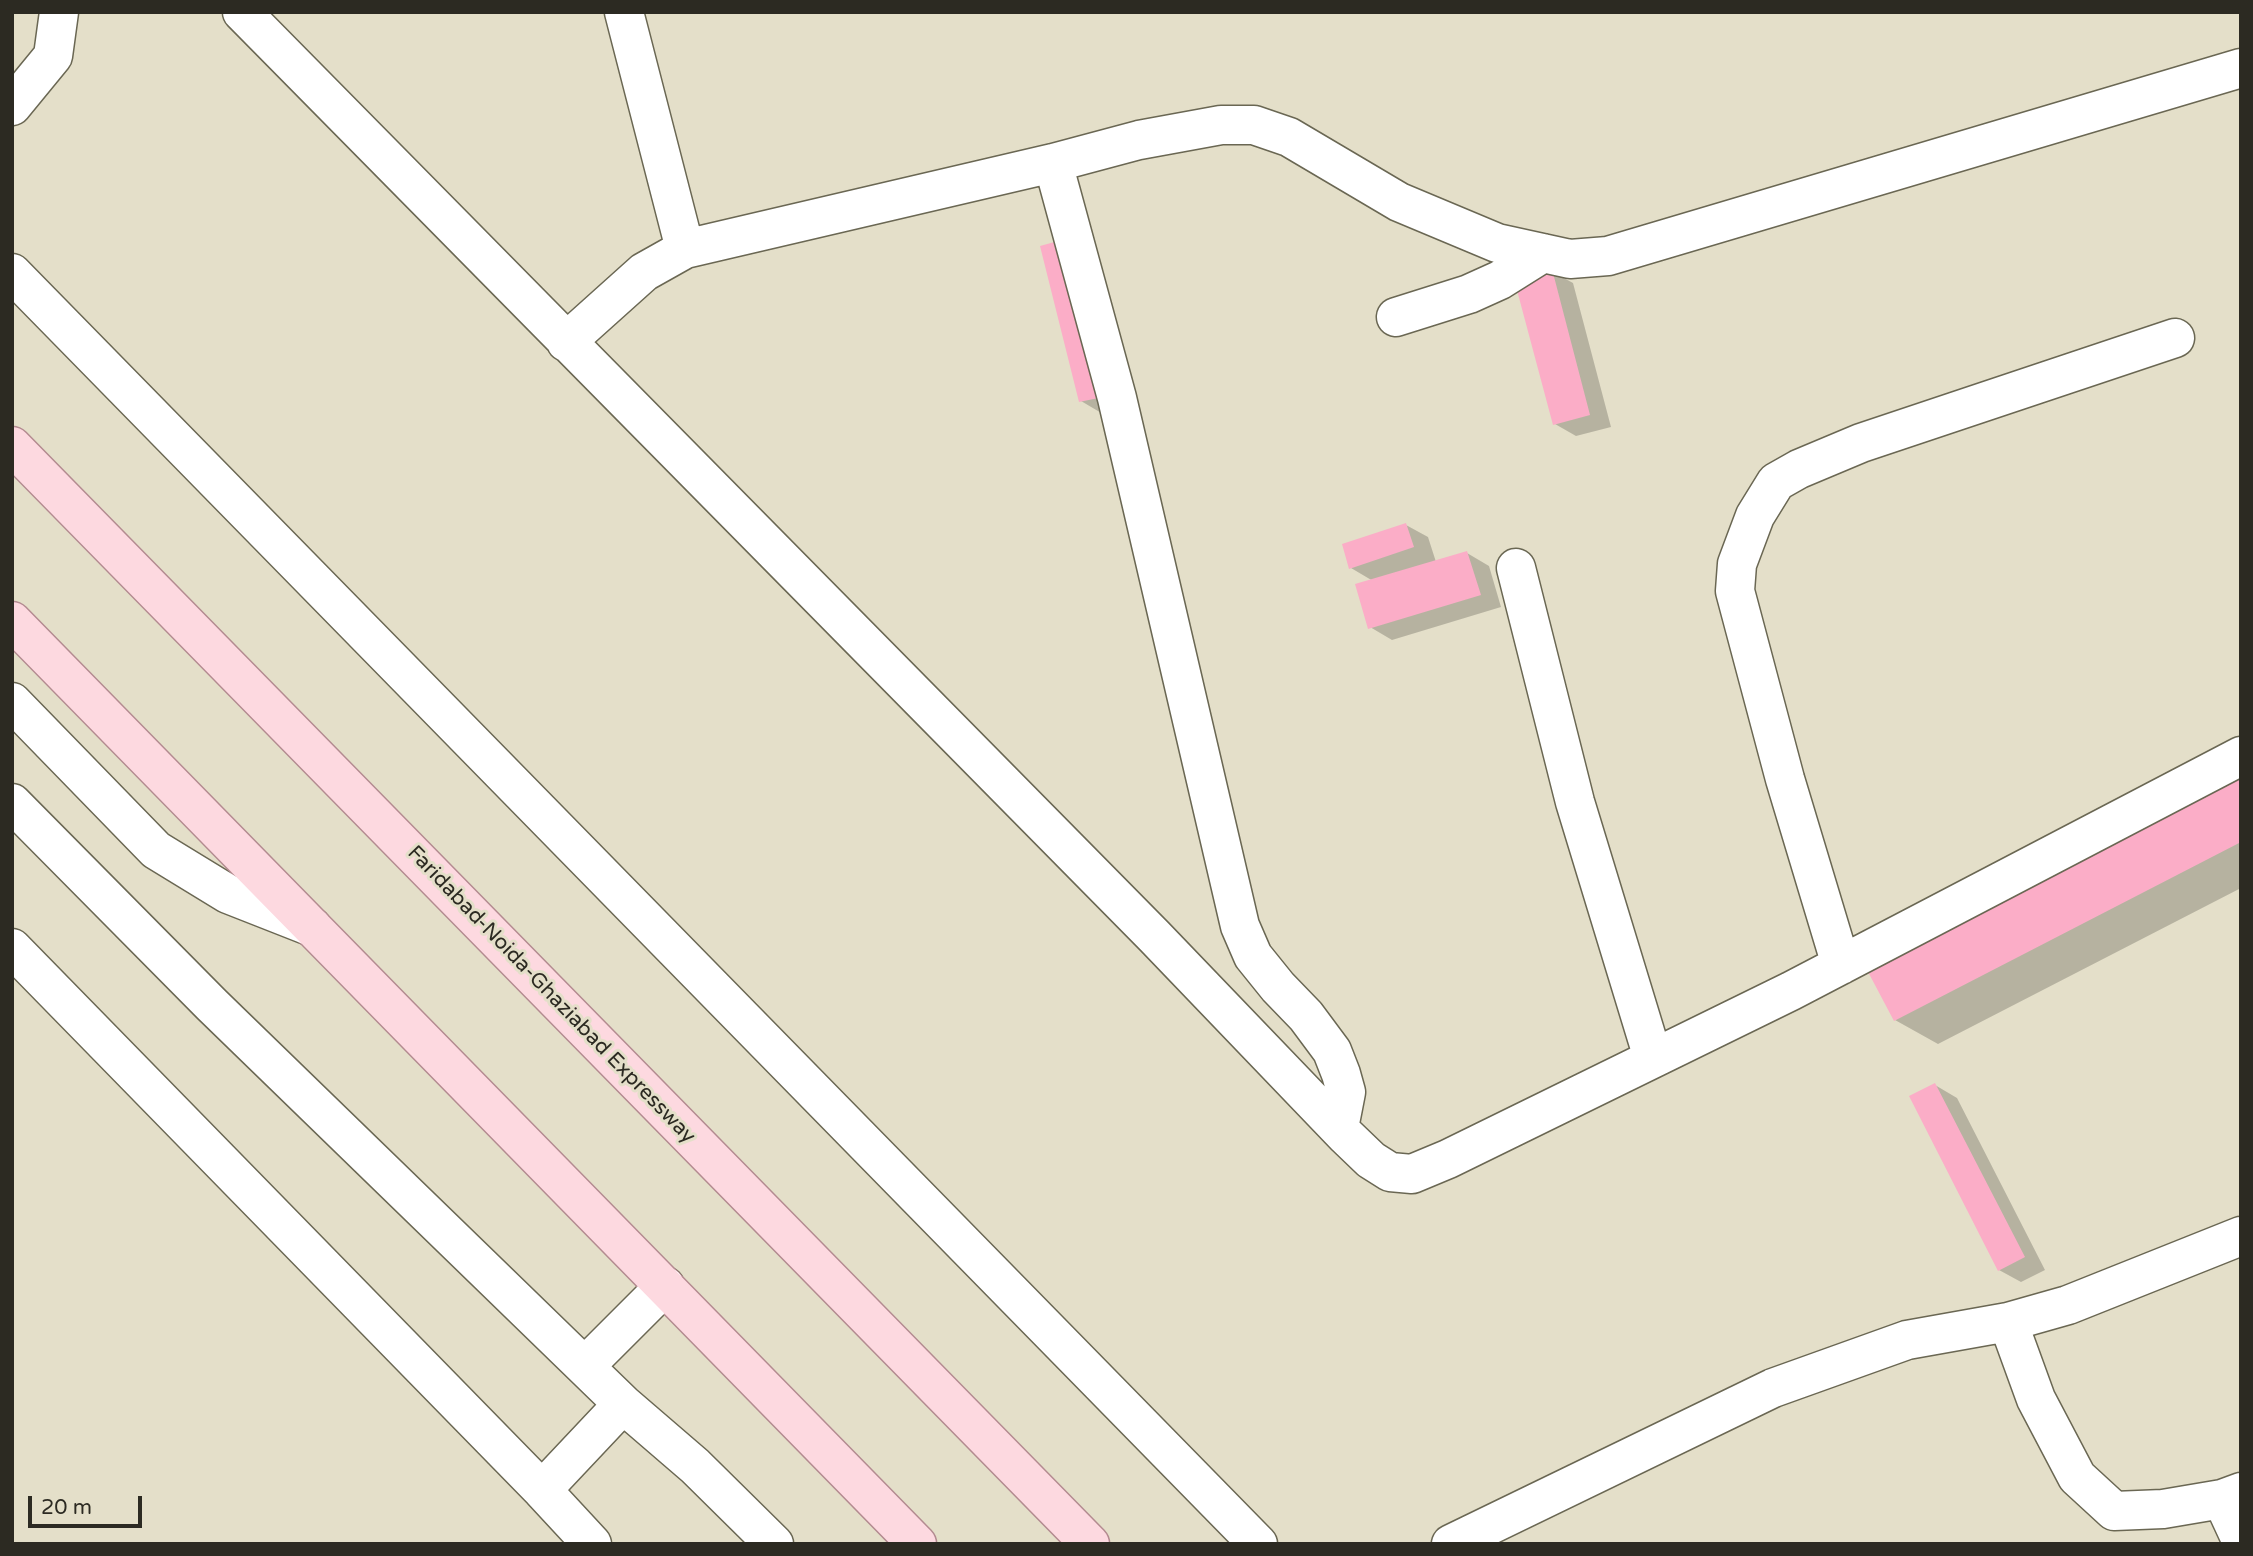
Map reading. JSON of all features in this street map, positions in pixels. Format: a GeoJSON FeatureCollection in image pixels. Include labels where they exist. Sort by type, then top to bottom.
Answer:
{"type":"FeatureCollection","features":[{"type":"Feature","properties":{"kind":"main road","name":"Faridabad-Noida-Ghaziabad Expressway"},"geometry":{"type":"LineString","coordinates":[[12,446],[1090,1544]]}},
{"type":"Feature","properties":{"kind":"main road"},"geometry":{"type":"LineString","coordinates":[[12,621],[917,1544]]}},
{"type":"Feature","properties":{"kind":"street"},"geometry":{"type":"LineString","coordinates":[[12,106],[52,56],[59,12]]}},
{"type":"Feature","properties":{"kind":"street"},"geometry":{"type":"LineString","coordinates":[[242,12],[1154,936],[1339,1129],[1371,1160],[1390,1172],[1412,1174],[1448,1159],[1840,965],[2241,756]]}},
{"type":"Feature","properties":{"kind":"street"},"geometry":{"type":"LineString","coordinates":[[624,12],[685,248]]}},
{"type":"Feature","properties":{"kind":"street"},"geometry":{"type":"LineString","coordinates":[[566,342],[644,272],[685,248],[1053,163],[1139,140],[1221,125],[1254,125],[1289,137],[1399,202],[1497,243],[1570,259],[1608,256],[2241,68]]}},
{"type":"Feature","properties":{"kind":"street"},"geometry":{"type":"LineString","coordinates":[[1053,163],[1117,398],[1240,926],[1253,956],[1306,1016],[1332,1051],[1346,1092],[1339,1129]]}},
{"type":"Feature","properties":{"kind":"street"},"geometry":{"type":"LineString","coordinates":[[1396,317],[1469,294],[1500,280],[1543,253]]}},
{"type":"Feature","properties":{"kind":"street"},"geometry":{"type":"LineString","coordinates":[[12,274],[1258,1544]]}},
{"type":"Feature","properties":{"kind":"street"},"geometry":{"type":"LineString","coordinates":[[1840,965],[1785,779],[1735,591],[1737,564],[1755,516],[1776,482],[1799,469],[1861,443],[2175,338]]}},
{"type":"Feature","properties":{"kind":"street"},"geometry":{"type":"LineString","coordinates":[[1516,568],[1575,802],[1653,1058]]}},
{"type":"Feature","properties":{"kind":"street"},"geometry":{"type":"LineString","coordinates":[[12,702],[156,850],[228,894],[312,927]]}},
{"type":"Feature","properties":{"kind":"street"},"geometry":{"type":"LineString","coordinates":[[12,803],[212,1005],[624,1404],[695,1466],[774,1544]]}},
{"type":"Feature","properties":{"kind":"street"},"geometry":{"type":"LineString","coordinates":[[12,948],[542,1490],[590,1543]]}},
{"type":"Feature","properties":{"kind":"street"},"geometry":{"type":"LineString","coordinates":[[1451,1544],[1773,1388],[1907,1340],[2008,1322],[2068,1305],[2241,1236]]}},
{"type":"Feature","properties":{"kind":"street"},"geometry":{"type":"LineString","coordinates":[[585,1366],[664,1286]]}},
{"type":"Feature","properties":{"kind":"street"},"geometry":{"type":"LineString","coordinates":[[2008,1322],[2036,1399],[2077,1477],[2115,1511],[2163,1508],[2232,1496],[2241,1540]]}},
{"type":"Feature","properties":{"kind":"street"},"geometry":{"type":"LineString","coordinates":[[542,1490],[624,1404]]}},
{"type":"Feature","properties":{"kind":"building"},"geometry":{"type":"Polygon","coordinates":[[[1069,238],[1108,396],[1079,402],[1040,246],[1069,238]]]}},
{"type":"Feature","properties":{"kind":"building"},"geometry":{"type":"Polygon","coordinates":[[[1552,269],[1590,415],[1553,425],[1514,279],[1552,269]]]}},
{"type":"Feature","properties":{"kind":"building"},"geometry":{"type":"Polygon","coordinates":[[[1406,523],[1414,547],[1349,569],[1342,544],[1406,523]]]}},
{"type":"Feature","properties":{"kind":"building"},"geometry":{"type":"Polygon","coordinates":[[[1467,551],[1481,595],[1368,629],[1355,584],[1467,551]]]}},
{"type":"Feature","properties":{"kind":"building"},"geometry":{"type":"Polygon","coordinates":[[[2241,776],[2241,842],[1894,1021],[1866,968],[2241,776]]]}},
{"type":"Feature","properties":{"kind":"building"},"geometry":{"type":"Polygon","coordinates":[[[1935,1083],[2025,1257],[1998,1271],[1909,1096],[1935,1083]]]}}]}
